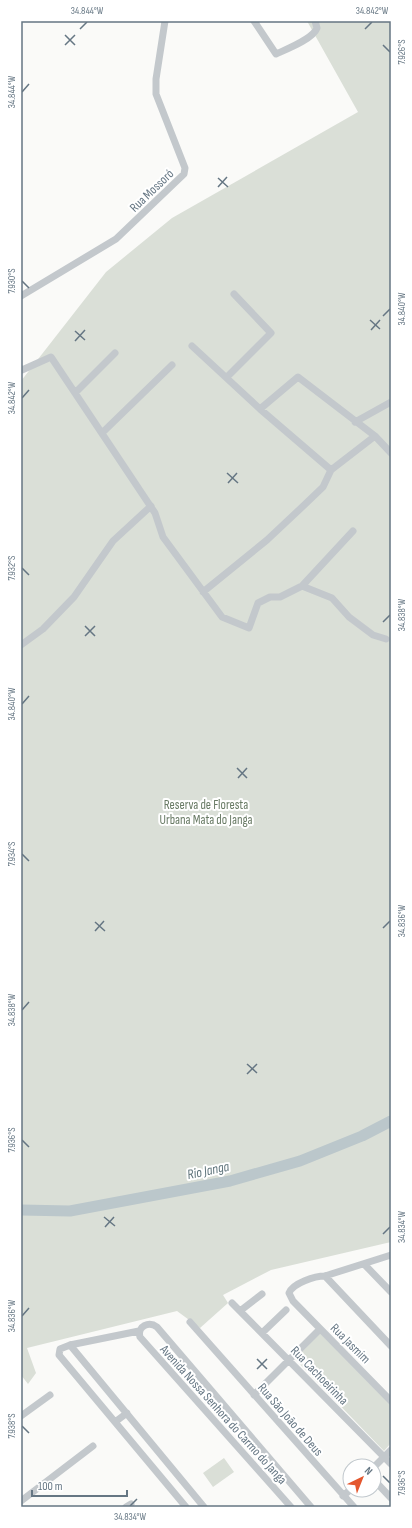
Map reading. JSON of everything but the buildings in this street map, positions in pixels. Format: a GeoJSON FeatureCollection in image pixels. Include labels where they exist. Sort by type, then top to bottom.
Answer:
{"type":"FeatureCollection","features":[{"type":"Feature","properties":{"kind":"street","name":"Rua Mossoró"},"geometry":{"type":"LineString","coordinates":[[21,296],[116,239],[184,174],[185,168],[156,94],[156,79],[164,21]]}},
{"type":"Feature","properties":{"kind":"street"},"geometry":{"type":"LineString","coordinates":[[254,21],[276,54],[307,39],[315,32],[317,28],[315,21]]}},
{"type":"Feature","properties":{"kind":"street"},"geometry":{"type":"LineString","coordinates":[[227,377],[271,333],[234,294]]}},
{"type":"Feature","properties":{"kind":"street"},"geometry":{"type":"LineString","coordinates":[[192,346],[260,409],[331,470]]}},
{"type":"Feature","properties":{"kind":"street"},"geometry":{"type":"LineString","coordinates":[[75,393],[115,353]]}},
{"type":"Feature","properties":{"kind":"street"},"geometry":{"type":"LineString","coordinates":[[21,369],[22,370],[51,358],[156,513],[163,538],[222,617],[249,628],[258,603],[270,598],[280,597],[302,586],[353,531]]}},
{"type":"Feature","properties":{"kind":"street"},"geometry":{"type":"LineString","coordinates":[[102,433],[172,365]]}},
{"type":"Feature","properties":{"kind":"street"},"geometry":{"type":"LineString","coordinates":[[260,409],[298,377],[375,436],[391,453]]}},
{"type":"Feature","properties":{"kind":"street"},"geometry":{"type":"LineString","coordinates":[[355,422],[391,402]]}},
{"type":"Feature","properties":{"kind":"street"},"geometry":{"type":"LineString","coordinates":[[203,592],[267,540],[323,487],[331,470],[375,436]]}},
{"type":"Feature","properties":{"kind":"street"},"geometry":{"type":"LineString","coordinates":[[21,645],[43,629],[74,597],[113,540],[151,506]]}},
{"type":"Feature","properties":{"kind":"street"},"geometry":{"type":"LineString","coordinates":[[302,586],[332,598],[349,617],[373,635],[386,639]]}},
{"type":"Feature","properties":{"kind":"street"},"geometry":{"type":"LineString","coordinates":[[391,1255],[325,1276],[391,1346]]}},
{"type":"Feature","properties":{"kind":"street"},"geometry":{"type":"LineString","coordinates":[[364,1264],[391,1292]]}},
{"type":"Feature","properties":{"kind":"street","name":"Rua Jasmim"},"geometry":{"type":"LineString","coordinates":[[325,1276],[314,1278],[292,1287],[289,1293],[293,1301],[391,1401]]}},
{"type":"Feature","properties":{"kind":"street"},"geometry":{"type":"LineString","coordinates":[[240,1311],[262,1294]]}},
{"type":"Feature","properties":{"kind":"street","name":"Rua Cachoeirinha"},"geometry":{"type":"LineString","coordinates":[[232,1303],[391,1464]]}},
{"type":"Feature","properties":{"kind":"street"},"geometry":{"type":"LineString","coordinates":[[262,1333],[286,1310]]}},
{"type":"Feature","properties":{"kind":"street","name":"Rua São João de Deus"},"geometry":{"type":"LineString","coordinates":[[190,1322],[342,1495]]}},
{"type":"Feature","properties":{"kind":"street"},"geometry":{"type":"LineString","coordinates":[[186,1507],[59,1355],[60,1349],[70,1344],[140,1334],[144,1326],[153,1324],[311,1507]]}},
{"type":"Feature","properties":{"kind":"street"},"geometry":{"type":"LineString","coordinates":[[254,1395],[320,1329]]}},
{"type":"Feature","properties":{"kind":"street","name":"Avenida Nossa Senhora do Carmo do Janga"},"geometry":{"type":"LineString","coordinates":[[140,1334],[291,1507]]}},
{"type":"Feature","properties":{"kind":"street"},"geometry":{"type":"LineString","coordinates":[[70,1344],[127,1412],[201,1506]]}},
{"type":"Feature","properties":{"kind":"street"},"geometry":{"type":"LineString","coordinates":[[21,1415],[50,1395]]}},
{"type":"Feature","properties":{"kind":"street"},"geometry":{"type":"LineString","coordinates":[[115,1422],[127,1412]]}},
{"type":"Feature","properties":{"kind":"street"},"geometry":{"type":"LineString","coordinates":[[236,1444],[247,1434]]}},
{"type":"Feature","properties":{"kind":"street"},"geometry":{"type":"LineString","coordinates":[[21,1501],[93,1446]]}},
{"type":"Feature","properties":{"kind":"street"},"geometry":{"type":"LineString","coordinates":[[384,1457],[391,1450]]}},
{"type":"Feature","properties":{"kind":"street"},"geometry":{"type":"LineString","coordinates":[[382,1488],[391,1498]]}},
{"type":"Feature","properties":{"kind":"street","name":"Rua São João de Deus"},"geometry":{"type":"LineString","coordinates":[[345,1498],[354,1507]]}},
{"type":"Feature","properties":{"kind":"green space","name":"Reserva de Floresta Urbana Mata do Janga"},"geometry":{"type":"Polygon","coordinates":[[[307,21],[391,21],[391,1242],[271,1270],[223,1295],[228,1303],[200,1328],[177,1311],[27,1348],[36,1373],[28,1384],[21,1375],[21,381],[106,272],[172,218],[358,112],[307,21]]]}},
{"type":"Feature","properties":{"kind":"green space"},"geometry":{"type":"Polygon","coordinates":[[[320,1333],[391,1405],[391,1443],[384,1451],[295,1359],[320,1333]]]}},
{"type":"Feature","properties":{"kind":"green space"},"geometry":{"type":"Polygon","coordinates":[[[224,1458],[234,1472],[213,1487],[203,1473],[224,1458]]]}},
{"type":"Feature","properties":{"kind":"waterway","name":"Rio Janga"},"geometry":{"type":"LineString","coordinates":[[21,1210],[70,1211],[230,1181],[300,1161],[362,1136],[391,1121]]}}]}
